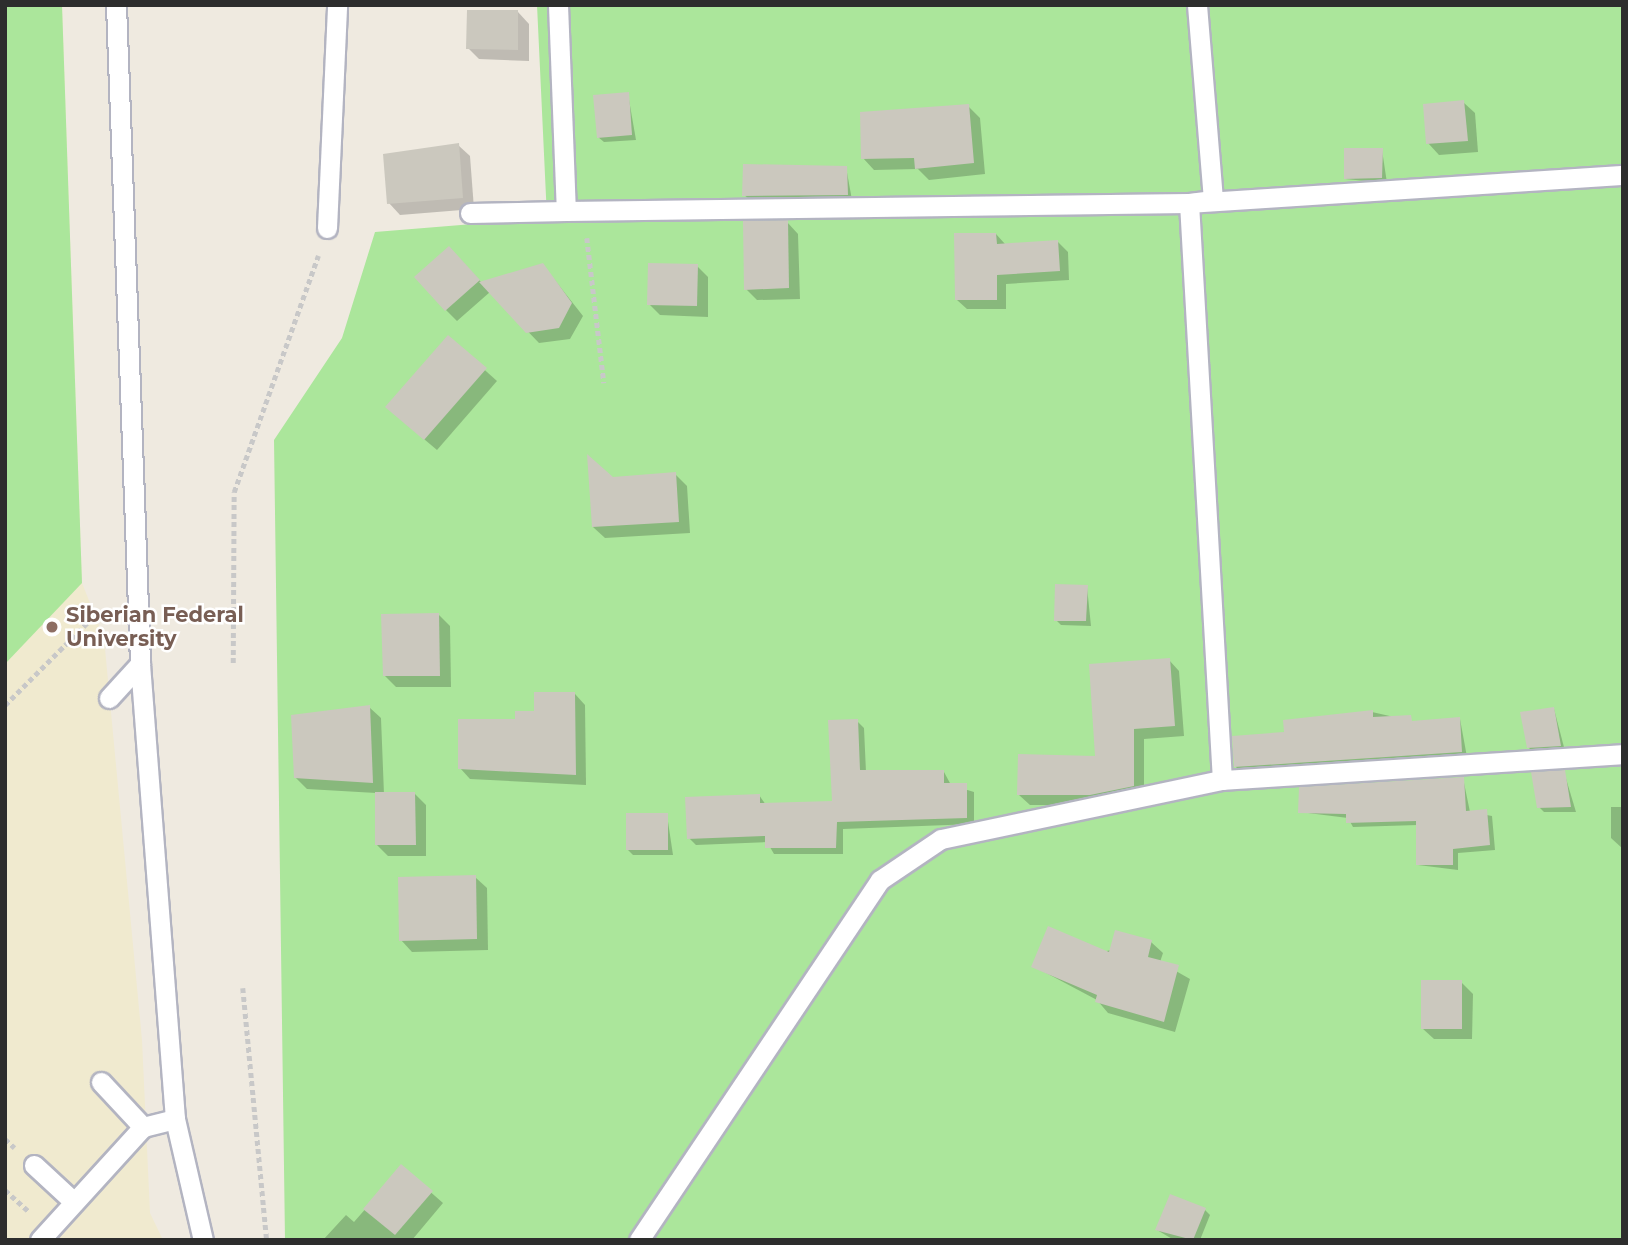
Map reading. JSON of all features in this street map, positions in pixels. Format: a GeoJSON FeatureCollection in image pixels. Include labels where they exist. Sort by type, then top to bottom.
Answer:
{"type":"FeatureCollection","features":[{"type":"Feature","properties":{"kind":"lane"},"geometry":{"type":"LineString","coordinates":[[116,5],[140,664],[175,1119],[203,1240]]}},
{"type":"Feature","properties":{"kind":"lane"},"geometry":{"type":"LineString","coordinates":[[327,228],[337,5]]}},
{"type":"Feature","properties":{"kind":"lane"},"geometry":{"type":"LineString","coordinates":[[558,5],[566,211]]}},
{"type":"Feature","properties":{"kind":"lane"},"geometry":{"type":"LineString","coordinates":[[1197,5],[1213,200]]}},
{"type":"Feature","properties":{"kind":"lane"},"geometry":{"type":"LineString","coordinates":[[470,213],[1189,203],[1623,175]]}},
{"type":"Feature","properties":{"kind":"lane"},"geometry":{"type":"LineString","coordinates":[[1189,203],[1222,780]]}},
{"type":"Feature","properties":{"kind":"lane"},"geometry":{"type":"LineString","coordinates":[[109,698],[140,664]]}},
{"type":"Feature","properties":{"kind":"lane"},"geometry":{"type":"LineString","coordinates":[[639,1240],[880,880],[941,839],[1222,780],[1623,754]]}},
{"type":"Feature","properties":{"kind":"lane"},"geometry":{"type":"LineString","coordinates":[[101,1083],[143,1127]]}},
{"type":"Feature","properties":{"kind":"lane"},"geometry":{"type":"LineString","coordinates":[[49,1236],[73,1201],[143,1127],[175,1119]]}},
{"type":"Feature","properties":{"kind":"lane"},"geometry":{"type":"LineString","coordinates":[[34,1165],[73,1201]]}},
{"type":"Feature","properties":{"kind":"path"},"geometry":{"type":"LineString","coordinates":[[566,211],[585,219],[604,383]]}},
{"type":"Feature","properties":{"kind":"path"},"geometry":{"type":"LineString","coordinates":[[233,663],[234,492],[327,228]]}},
{"type":"Feature","properties":{"kind":"path"},"geometry":{"type":"LineString","coordinates":[[5,705],[94,616]]}},
{"type":"Feature","properties":{"kind":"path"},"geometry":{"type":"LineString","coordinates":[[243,988],[257,1188],[267,1240]]}},
{"type":"Feature","properties":{"kind":"shaded area","name":"Siberian Federal University"},"geometry":{"type":"Polygon","coordinates":[[[5,5],[62,5],[82,583],[104,638],[142,1040],[150,1213],[163,1240],[5,1240],[5,5]]]}},
{"type":"Feature","properties":{"kind":"green space"},"geometry":{"type":"Polygon","coordinates":[[[5,5],[62,5],[82,583],[5,664],[5,5]]]}},
{"type":"Feature","properties":{"kind":"green space"},"geometry":{"type":"Polygon","coordinates":[[[537,5],[1623,5],[1623,1240],[285,1240],[274,440],[342,338],[375,232],[547,218],[537,5]]]}},
{"type":"Feature","properties":{"kind":"building"},"geometry":{"type":"Polygon","coordinates":[[[467,10],[518,10],[518,50],[466,49],[467,10]]]}},
{"type":"Feature","properties":{"kind":"building"},"geometry":{"type":"Polygon","coordinates":[[[629,92],[632,135],[597,138],[593,95],[629,92]]]}},
{"type":"Feature","properties":{"kind":"building"},"geometry":{"type":"Polygon","coordinates":[[[1464,100],[1468,141],[1426,144],[1423,104],[1464,100]]]}},
{"type":"Feature","properties":{"kind":"building"},"geometry":{"type":"Polygon","coordinates":[[[969,104],[974,163],[915,169],[914,158],[861,159],[860,112],[969,104]]]}},
{"type":"Feature","properties":{"kind":"building"},"geometry":{"type":"Polygon","coordinates":[[[459,143],[463,198],[387,204],[383,154],[459,143]]]}},
{"type":"Feature","properties":{"kind":"building"},"geometry":{"type":"Polygon","coordinates":[[[1344,148],[1383,148],[1382,178],[1344,179],[1344,148]]]}},
{"type":"Feature","properties":{"kind":"building"},"geometry":{"type":"Polygon","coordinates":[[[743,164],[847,166],[848,195],[742,196],[743,164]]]}},
{"type":"Feature","properties":{"kind":"building"},"geometry":{"type":"Polygon","coordinates":[[[788,220],[789,288],[744,290],[743,221],[788,220]]]}},
{"type":"Feature","properties":{"kind":"building"},"geometry":{"type":"Polygon","coordinates":[[[954,233],[996,233],[997,244],[1058,240],[1060,271],[997,275],[997,300],[955,300],[954,233]]]}},
{"type":"Feature","properties":{"kind":"building"},"geometry":{"type":"Polygon","coordinates":[[[449,246],[480,280],[445,311],[414,277],[449,246]]]}},
{"type":"Feature","properties":{"kind":"building"},"geometry":{"type":"Polygon","coordinates":[[[543,263],[572,303],[559,328],[526,333],[479,282],[543,263]]]}},
{"type":"Feature","properties":{"kind":"building"},"geometry":{"type":"Polygon","coordinates":[[[648,263],[698,264],[697,306],[647,305],[648,263]]]}},
{"type":"Feature","properties":{"kind":"building"},"geometry":{"type":"Polygon","coordinates":[[[448,335],[487,368],[424,440],[385,407],[448,335]]]}},
{"type":"Feature","properties":{"kind":"building"},"geometry":{"type":"Polygon","coordinates":[[[587,454],[613,477],[676,472],[679,522],[592,527],[587,454]]]}},
{"type":"Feature","properties":{"kind":"building"},"geometry":{"type":"Polygon","coordinates":[[[1055,584],[1088,585],[1086,621],[1054,621],[1055,584]]]}},
{"type":"Feature","properties":{"kind":"building"},"geometry":{"type":"Polygon","coordinates":[[[439,613],[440,676],[383,676],[381,614],[439,613]]]}},
{"type":"Feature","properties":{"kind":"building"},"geometry":{"type":"Polygon","coordinates":[[[1170,658],[1175,726],[1134,729],[1134,786],[1090,795],[1017,795],[1018,754],[1095,756],[1089,664],[1170,658]]]}},
{"type":"Feature","properties":{"kind":"building"},"geometry":{"type":"Polygon","coordinates":[[[534,692],[575,692],[576,775],[458,769],[458,719],[515,719],[515,711],[534,711],[534,692]]]}},
{"type":"Feature","properties":{"kind":"building"},"geometry":{"type":"Polygon","coordinates":[[[370,705],[373,783],[294,778],[291,715],[370,705]]]}},
{"type":"Feature","properties":{"kind":"building"},"geometry":{"type":"Polygon","coordinates":[[[1554,707],[1561,746],[1527,748],[1520,712],[1554,707]]]}},
{"type":"Feature","properties":{"kind":"building"},"geometry":{"type":"Polygon","coordinates":[[[1373,710],[1373,717],[1411,715],[1412,721],[1460,717],[1462,752],[1234,767],[1232,736],[1284,732],[1283,720],[1373,710]]]}},
{"type":"Feature","properties":{"kind":"building"},"geometry":{"type":"Polygon","coordinates":[[[858,719],[860,770],[944,770],[944,783],[967,783],[967,818],[837,822],[836,848],[765,848],[765,836],[687,839],[685,797],[760,794],[760,803],[832,801],[828,720],[858,719]]]}},
{"type":"Feature","properties":{"kind":"building"},"geometry":{"type":"Polygon","coordinates":[[[1565,770],[1571,807],[1537,808],[1531,772],[1565,770]]]}},
{"type":"Feature","properties":{"kind":"building"},"geometry":{"type":"Polygon","coordinates":[[[1464,777],[1466,811],[1487,809],[1490,845],[1453,849],[1453,865],[1416,865],[1416,821],[1346,823],[1346,814],[1298,813],[1299,787],[1464,777]]]}},
{"type":"Feature","properties":{"kind":"building"},"geometry":{"type":"Polygon","coordinates":[[[375,792],[415,792],[416,845],[375,845],[375,792]]]}},
{"type":"Feature","properties":{"kind":"building"},"geometry":{"type":"Polygon","coordinates":[[[626,813],[668,813],[668,850],[626,850],[626,813]]]}},
{"type":"Feature","properties":{"kind":"building"},"geometry":{"type":"Polygon","coordinates":[[[476,875],[477,939],[399,941],[398,877],[476,875]]]}},
{"type":"Feature","properties":{"kind":"building"},"geometry":{"type":"Polygon","coordinates":[[[1048,926],[1109,952],[1115,930],[1152,940],[1148,957],[1179,965],[1164,1022],[1095,1002],[1097,995],[1031,967],[1048,926]]]}},
{"type":"Feature","properties":{"kind":"building"},"geometry":{"type":"Polygon","coordinates":[[[1421,980],[1462,980],[1462,1029],[1421,1029],[1421,980]]]}},
{"type":"Feature","properties":{"kind":"building"},"geometry":{"type":"Polygon","coordinates":[[[401,1164],[433,1191],[395,1235],[363,1209],[401,1164]]]}},
{"type":"Feature","properties":{"kind":"building"},"geometry":{"type":"Polygon","coordinates":[[[1170,1194],[1206,1208],[1193,1240],[1155,1230],[1170,1194]]]}},
{"type":"Feature","properties":{"kind":"place","name":"Siberian Federal University"},"geometry":{"type":"Point","coordinates":[52,627]}}]}
